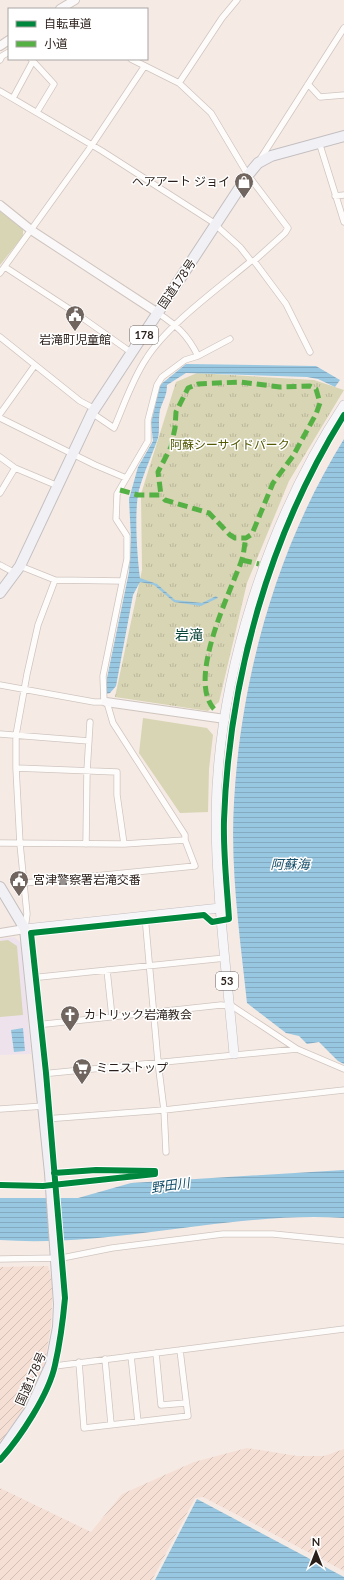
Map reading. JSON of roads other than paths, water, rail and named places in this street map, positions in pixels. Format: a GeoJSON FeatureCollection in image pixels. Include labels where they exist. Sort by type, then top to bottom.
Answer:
{"type":"FeatureCollection","features":[{"type":"Feature","properties":{"kind":"highway","name":"国道178号"},"geometry":{"type":"LineString","coordinates":[[0,593],[18,570],[72,454],[94,411],[248,175],[258,163],[278,153],[344,136]]}},
{"type":"Feature","properties":{"kind":"highway","name":"国道178号"},"geometry":{"type":"LineString","coordinates":[[0,887],[25,929],[44,1106],[57,1257],[59,1304],[58,1327],[51,1364],[30,1410],[0,1453]]}},
{"type":"Feature","properties":{"kind":"main road","name":"53"},"geometry":{"type":"LineString","coordinates":[[234,1054],[220,908],[216,812],[225,719],[238,655],[256,588],[284,518],[301,482],[344,405]]}},
{"type":"Feature","properties":{"kind":"main road"},"geometry":{"type":"LineString","coordinates":[[25,929],[220,908]]}},
{"type":"Feature","properties":{"kind":"street"},"geometry":{"type":"LineString","coordinates":[[179,83],[222,18],[237,0]]}},
{"type":"Feature","properties":{"kind":"street"},"geometry":{"type":"LineString","coordinates":[[258,163],[344,28]]}},
{"type":"Feature","properties":{"kind":"street"},"geometry":{"type":"LineString","coordinates":[[0,60],[2,56],[8,53]]}},
{"type":"Feature","properties":{"kind":"street"},"geometry":{"type":"LineString","coordinates":[[13,98],[32,60],[54,84],[37,112]]}},
{"type":"Feature","properties":{"kind":"street"},"geometry":{"type":"LineString","coordinates":[[0,337],[114,428],[146,359],[176,325],[253,261],[285,233],[288,228],[248,175],[211,113],[179,83],[144,67],[133,60]]}},
{"type":"Feature","properties":{"kind":"street"},"geometry":{"type":"LineString","coordinates":[[0,273],[6,267],[92,145],[144,67]]}},
{"type":"Feature","properties":{"kind":"street"},"geometry":{"type":"LineString","coordinates":[[308,84],[320,97],[344,95]]}},
{"type":"Feature","properties":{"kind":"street"},"geometry":{"type":"LineString","coordinates":[[0,91],[92,145],[211,222],[240,247],[253,261],[286,304],[310,352]]}},
{"type":"Feature","properties":{"kind":"street"},"geometry":{"type":"LineString","coordinates":[[319,142],[344,222]]}},
{"type":"Feature","properties":{"kind":"street"},"geometry":{"type":"LineString","coordinates":[[335,196],[344,195]]}},
{"type":"Feature","properties":{"kind":"street"},"geometry":{"type":"LineString","coordinates":[[0,205],[31,230],[176,325],[192,344],[198,356]]}},
{"type":"Feature","properties":{"kind":"street"},"geometry":{"type":"LineString","coordinates":[[6,267],[77,314],[132,353]]}},
{"type":"Feature","properties":{"kind":"street"},"geometry":{"type":"LineString","coordinates":[[24,883],[195,866],[185,840],[185,834],[113,723],[106,702],[104,676],[126,559],[127,536],[116,519],[116,500],[126,478],[148,441],[148,420],[158,385],[162,377],[185,360],[198,356],[230,339]]}},
{"type":"Feature","properties":{"kind":"street"},"geometry":{"type":"LineString","coordinates":[[0,414],[36,365]]}},
{"type":"Feature","properties":{"kind":"street"},"geometry":{"type":"LineString","coordinates":[[0,418],[72,454],[126,478]]}},
{"type":"Feature","properties":{"kind":"street"},"geometry":{"type":"LineString","coordinates":[[0,457],[15,468],[58,486]]}},
{"type":"Feature","properties":{"kind":"street"},"geometry":{"type":"LineString","coordinates":[[0,493],[15,468]]}},
{"type":"Feature","properties":{"kind":"street"},"geometry":{"type":"LineString","coordinates":[[0,565],[55,580],[122,581]]}},
{"type":"Feature","properties":{"kind":"street"},"geometry":{"type":"LineString","coordinates":[[0,932],[25,929],[27,914],[20,844],[16,736],[24,689],[38,625],[55,580]]}},
{"type":"Feature","properties":{"kind":"street"},"geometry":{"type":"LineString","coordinates":[[0,685],[94,702],[106,702],[225,719]]}},
{"type":"Feature","properties":{"kind":"street"},"geometry":{"type":"LineString","coordinates":[[86,844],[87,771],[90,722]]}},
{"type":"Feature","properties":{"kind":"street"},"geometry":{"type":"LineString","coordinates":[[0,734],[88,741]]}},
{"type":"Feature","properties":{"kind":"street"},"geometry":{"type":"LineString","coordinates":[[16,768],[117,772],[117,794],[124,844]]}},
{"type":"Feature","properties":{"kind":"street"},"geometry":{"type":"LineString","coordinates":[[0,843],[124,844],[185,840]]}},
{"type":"Feature","properties":{"kind":"street"},"geometry":{"type":"LineString","coordinates":[[145,916],[158,1062],[164,1110],[166,1152]]}},
{"type":"Feature","properties":{"kind":"street"},"geometry":{"type":"LineString","coordinates":[[30,978],[225,958]]}},
{"type":"Feature","properties":{"kind":"street"},"geometry":{"type":"LineString","coordinates":[[107,970],[112,1017]]}},
{"type":"Feature","properties":{"kind":"street"},"geometry":{"type":"LineString","coordinates":[[36,1025],[230,1005],[297,1049],[344,1069]]}},
{"type":"Feature","properties":{"kind":"street"},"geometry":{"type":"LineString","coordinates":[[41,1074],[297,1049]]}},
{"type":"Feature","properties":{"kind":"street"},"geometry":{"type":"LineString","coordinates":[[45,1119],[164,1110],[344,1090]]}},
{"type":"Feature","properties":{"kind":"street"},"geometry":{"type":"LineString","coordinates":[[0,1109],[44,1106]]}},
{"type":"Feature","properties":{"kind":"street"},"geometry":{"type":"LineString","coordinates":[[0,1259],[57,1257],[223,1234],[273,1234],[344,1241]]}},
{"type":"Feature","properties":{"kind":"street"},"geometry":{"type":"LineString","coordinates":[[51,1364],[55,1366],[344,1329]]}},
{"type":"Feature","properties":{"kind":"street"},"geometry":{"type":"LineString","coordinates":[[79,1362],[84,1428],[138,1422],[188,1416],[180,1350]]}},
{"type":"Feature","properties":{"kind":"street"},"geometry":{"type":"LineString","coordinates":[[156,1353],[161,1405],[186,1403]]}},
{"type":"Feature","properties":{"kind":"street"},"geometry":{"type":"LineString","coordinates":[[131,1356],[138,1422]]}},
{"type":"Feature","properties":{"kind":"street"},"geometry":{"type":"LineString","coordinates":[[105,1359],[111,1424]]}},
{"type":"Feature","properties":{"kind":"water"},"geometry":{"type":"Polygon","coordinates":[[[186,364],[316,366],[340,380],[335,387],[318,379],[307,377],[186,373],[167,385],[166,395],[160,410],[158,438],[143,477],[137,499],[136,533],[140,578],[157,584],[175,600],[202,603],[216,596],[218,598],[201,606],[174,602],[154,585],[140,582],[133,595],[116,686],[110,693],[106,694],[107,678],[129,572],[131,539],[129,499],[138,467],[153,441],[151,423],[160,385],[186,364]]]}},
{"type":"Feature","properties":{"kind":"water","name":"阿蘇海"},"geometry":{"type":"Polygon","coordinates":[[[344,439],[344,1064],[338,1061],[319,1042],[307,1044],[299,1036],[286,1033],[247,1003],[236,903],[233,827],[238,755],[245,707],[254,660],[266,614],[282,568],[300,524],[320,480],[344,439]]]}},
{"type":"Feature","properties":{"kind":"water"},"geometry":{"type":"Polygon","coordinates":[[[23,1028],[25,1051],[14,1052],[11,1030],[23,1028]]]}},
{"type":"Feature","properties":{"kind":"water","name":"野田川"},"geometry":{"type":"Polygon","coordinates":[[[344,1170],[344,1218],[301,1217],[258,1220],[86,1239],[43,1241],[0,1240],[0,1198],[78,1198],[131,1183],[344,1170]]]}},
{"type":"Feature","properties":{"kind":"water"},"geometry":{"type":"Polygon","coordinates":[[[197,1499],[344,1577],[344,1580],[155,1580],[197,1499]]]}},
{"type":"Feature","properties":{"kind":"place","name":"ヘアアート ジョイ"},"geometry":{"type":"Point","coordinates":[244,199]}},
{"type":"Feature","properties":{"kind":"place","name":"岩滝町児童館"},"geometry":{"type":"Point","coordinates":[75,332]}},
{"type":"Feature","properties":{"kind":"place","name":"宮津警察署岩滝交番"},"geometry":{"type":"Point","coordinates":[19,897]}},
{"type":"Feature","properties":{"kind":"place","name":"カトリック岩滝教会"},"geometry":{"type":"Point","coordinates":[70,1032]}},
{"type":"Feature","properties":{"kind":"place","name":"ミニストップ"},"geometry":{"type":"Point","coordinates":[82,1085]}},
{"type":"Feature","properties":{"kind":"district","name":"岩滝"},"geometry":{"type":"Point","coordinates":[189,635]}},
{"type":"Feature","properties":{"kind":"park label","name":"阿蘇シーサイドパーク"},"geometry":{"type":"Point","coordinates":[230,445]}}]}
